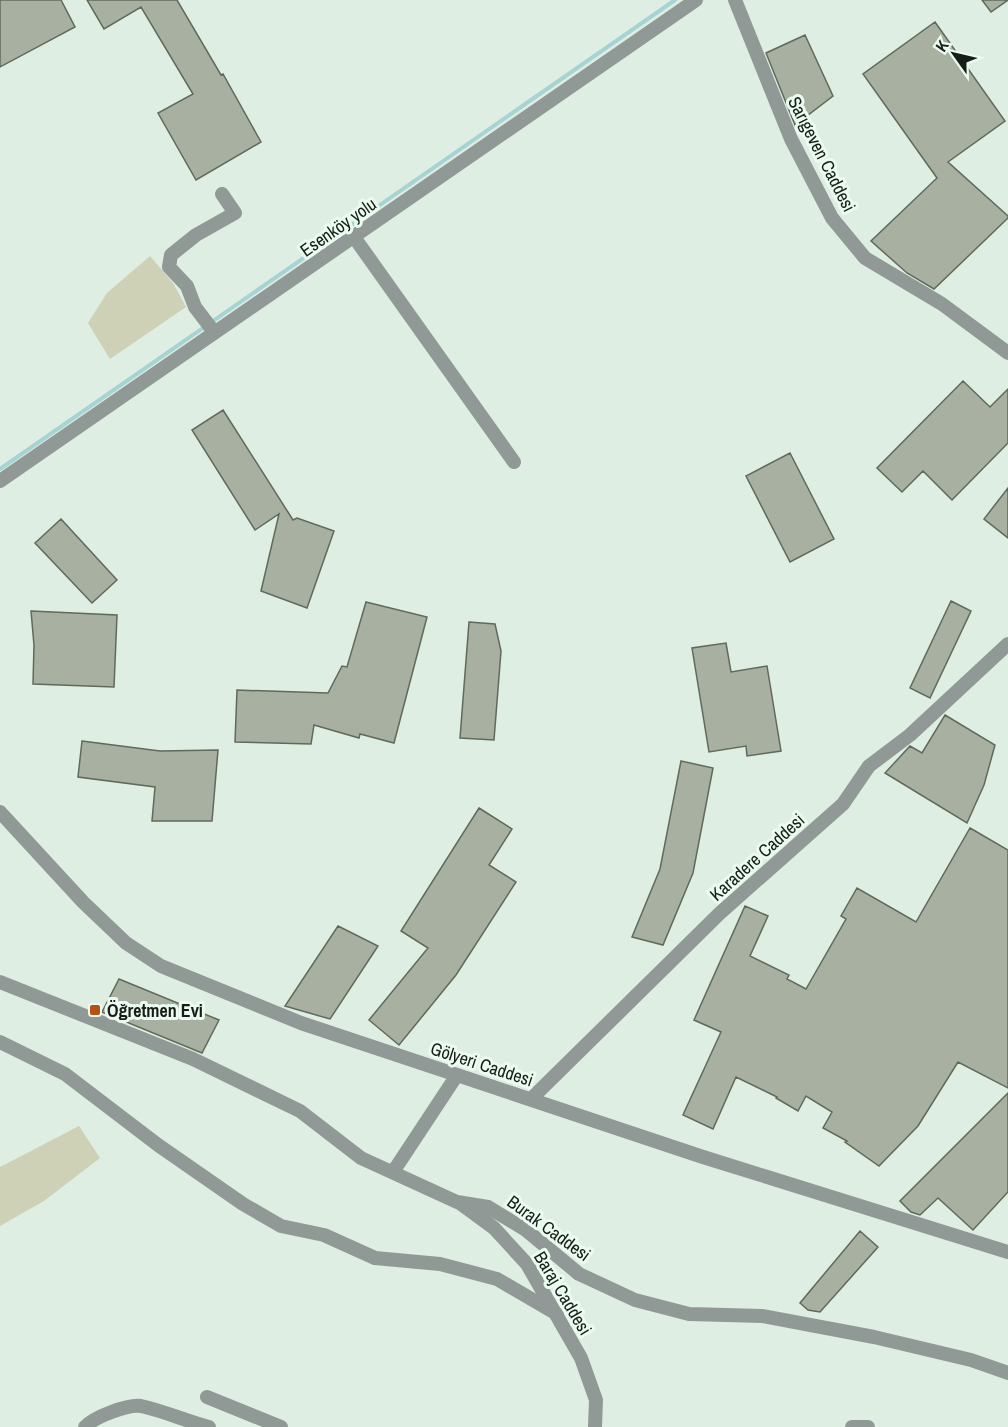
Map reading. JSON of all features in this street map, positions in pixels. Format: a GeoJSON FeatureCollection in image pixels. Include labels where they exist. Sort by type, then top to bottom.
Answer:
{"type":"FeatureCollection","features":[{"type":"Feature","properties":{"kind":"street","name":"Esenköy yolu"},"geometry":{"type":"LineString","coordinates":[[0,481],[210,327],[280,289],[696,0]]}},
{"type":"Feature","properties":{"kind":"street","name":"Sarıgeven Caddesi"},"geometry":{"type":"LineString","coordinates":[[735,0],[791,139],[832,218],[865,258],[942,304],[1008,353]]}},
{"type":"Feature","properties":{"kind":"street"},"geometry":{"type":"LineString","coordinates":[[210,327],[195,307],[187,286],[169,267],[171,255],[196,235],[235,213],[222,194]]}},
{"type":"Feature","properties":{"kind":"street"},"geometry":{"type":"LineString","coordinates":[[354,237],[513,462]]}},
{"type":"Feature","properties":{"kind":"street","name":"Karadere Caddesi"},"geometry":{"type":"LineString","coordinates":[[531,1099],[720,913],[843,804],[869,766],[910,735],[1008,644]]}},
{"type":"Feature","properties":{"kind":"street","name":"Gölyeri Caddesi"},"geometry":{"type":"LineString","coordinates":[[0,812],[83,902],[126,943],[161,966],[301,1023],[703,1157],[1008,1252]]}},
{"type":"Feature","properties":{"kind":"street","name":"Burak Caddesi"},"geometry":{"type":"LineString","coordinates":[[0,982],[193,1059],[289,1105],[361,1158],[457,1202],[488,1207],[526,1230],[579,1274],[635,1300],[689,1314],[762,1316],[874,1337],[971,1360],[1008,1373]]}},
{"type":"Feature","properties":{"kind":"street"},"geometry":{"type":"LineString","coordinates":[[0,1042],[65,1074],[158,1145],[243,1204],[281,1226],[324,1235],[375,1258],[440,1264],[497,1279],[557,1314]]}},
{"type":"Feature","properties":{"kind":"street"},"geometry":{"type":"LineString","coordinates":[[393,1172],[458,1075]]}},
{"type":"Feature","properties":{"kind":"street","name":"Baraj Caddesi"},"geometry":{"type":"LineString","coordinates":[[457,1202],[494,1228],[527,1264],[581,1358],[596,1400],[595,1427]]}},
{"type":"Feature","properties":{"kind":"street"},"geometry":{"type":"LineString","coordinates":[[207,1397],[281,1427]]}},
{"type":"Feature","properties":{"kind":"street"},"geometry":{"type":"LineString","coordinates":[[85,1427],[94,1419],[104,1415],[138,1406],[209,1427]]}},
{"type":"Feature","properties":{"kind":"street"},"geometry":{"type":"LineString","coordinates":[[852,1427],[868,1427]]}},
{"type":"Feature","properties":{"kind":"green space"},"geometry":{"type":"Polygon","coordinates":[[[150,256],[173,283],[186,307],[110,359],[88,323],[107,293],[150,256]]]}},
{"type":"Feature","properties":{"kind":"green space"},"geometry":{"type":"Polygon","coordinates":[[[79,1126],[100,1158],[44,1201],[0,1226],[0,1167],[79,1126]]]}},
{"type":"Feature","properties":{"kind":"building"},"geometry":{"type":"Polygon","coordinates":[[[0,0],[61,0],[75,27],[0,67],[0,0]]]}},
{"type":"Feature","properties":{"kind":"building"},"geometry":{"type":"Polygon","coordinates":[[[87,0],[177,0],[221,75],[223,74],[261,142],[196,180],[158,113],[193,94],[141,7],[104,29],[87,0]]]}},
{"type":"Feature","properties":{"kind":"building"},"geometry":{"type":"Polygon","coordinates":[[[982,0],[1008,0],[991,12],[982,0]]]}},
{"type":"Feature","properties":{"kind":"building"},"geometry":{"type":"Polygon","coordinates":[[[935,22],[1005,121],[948,162],[1008,218],[934,289],[907,273],[871,241],[937,178],[863,74],[935,22]]]}},
{"type":"Feature","properties":{"kind":"building"},"geometry":{"type":"Polygon","coordinates":[[[805,35],[833,96],[795,125],[766,53],[805,35]]]}},
{"type":"Feature","properties":{"kind":"building"},"geometry":{"type":"Polygon","coordinates":[[[963,381],[990,407],[1008,389],[1008,443],[952,500],[923,471],[902,492],[877,468],[963,381]]]}},
{"type":"Feature","properties":{"kind":"building"},"geometry":{"type":"Polygon","coordinates":[[[223,410],[293,520],[297,518],[334,531],[307,608],[261,591],[279,514],[255,530],[192,430],[223,410]]]}},
{"type":"Feature","properties":{"kind":"building"},"geometry":{"type":"Polygon","coordinates":[[[790,453],[834,539],[790,562],[746,476],[790,453]]]}},
{"type":"Feature","properties":{"kind":"building"},"geometry":{"type":"Polygon","coordinates":[[[1008,488],[1008,538],[984,519],[1008,488]]]}},
{"type":"Feature","properties":{"kind":"building"},"geometry":{"type":"Polygon","coordinates":[[[61,519],[117,580],[92,603],[35,543],[61,519]]]}},
{"type":"Feature","properties":{"kind":"building"},"geometry":{"type":"Polygon","coordinates":[[[951,601],[971,611],[930,698],[910,688],[951,601]]]}},
{"type":"Feature","properties":{"kind":"building"},"geometry":{"type":"Polygon","coordinates":[[[366,602],[427,617],[394,743],[360,734],[359,738],[314,725],[311,744],[235,742],[237,690],[328,693],[342,666],[347,667],[366,602]]]}},
{"type":"Feature","properties":{"kind":"building"},"geometry":{"type":"Polygon","coordinates":[[[31,611],[117,615],[114,687],[33,684],[34,645],[31,611]]]}},
{"type":"Feature","properties":{"kind":"building"},"geometry":{"type":"Polygon","coordinates":[[[469,622],[495,624],[501,651],[494,740],[460,738],[469,622]]]}},
{"type":"Feature","properties":{"kind":"building"},"geometry":{"type":"Polygon","coordinates":[[[726,643],[731,672],[767,666],[781,751],[747,756],[746,746],[709,752],[692,648],[726,643]]]}},
{"type":"Feature","properties":{"kind":"building"},"geometry":{"type":"Polygon","coordinates":[[[945,715],[995,745],[984,785],[967,823],[885,773],[910,746],[922,753],[945,715]]]}},
{"type":"Feature","properties":{"kind":"building"},"geometry":{"type":"Polygon","coordinates":[[[82,741],[160,751],[218,750],[212,821],[152,821],[155,787],[78,777],[82,741]]]}},
{"type":"Feature","properties":{"kind":"building"},"geometry":{"type":"Polygon","coordinates":[[[681,761],[713,768],[693,873],[663,945],[632,937],[660,869],[681,761]]]}},
{"type":"Feature","properties":{"kind":"building"},"geometry":{"type":"Polygon","coordinates":[[[479,808],[512,829],[489,865],[516,882],[456,975],[399,1045],[369,1020],[428,948],[401,931],[479,808]]]}},
{"type":"Feature","properties":{"kind":"building"},"geometry":{"type":"Polygon","coordinates":[[[970,828],[1008,850],[1008,1088],[958,1062],[918,1126],[879,1166],[845,1142],[847,1141],[823,1128],[832,1112],[806,1096],[798,1111],[777,1097],[736,1077],[713,1129],[683,1115],[721,1032],[694,1020],[745,906],[768,916],[750,956],[789,975],[787,979],[806,989],[846,919],[841,916],[857,888],[916,922],[970,828]]]}},
{"type":"Feature","properties":{"kind":"building"},"geometry":{"type":"Polygon","coordinates":[[[338,926],[378,946],[330,1019],[285,1006],[338,926]]]}},
{"type":"Feature","properties":{"kind":"building"},"geometry":{"type":"Polygon","coordinates":[[[119,979],[219,1020],[202,1053],[102,1012],[119,979]]]}},
{"type":"Feature","properties":{"kind":"building"},"geometry":{"type":"Polygon","coordinates":[[[1008,1093],[1008,1192],[973,1230],[938,1198],[920,1215],[911,1212],[900,1201],[1008,1093]]]}},
{"type":"Feature","properties":{"kind":"building"},"geometry":{"type":"Polygon","coordinates":[[[860,1231],[878,1247],[820,1312],[808,1310],[800,1303],[860,1231]]]}},
{"type":"Feature","properties":{"kind":"waterway"},"geometry":{"type":"LineString","coordinates":[[0,469],[675,0]]}},
{"type":"Feature","properties":{"kind":"place","name":"Öğretmen Evi"},"geometry":{"type":"Point","coordinates":[95,1010]}}]}
